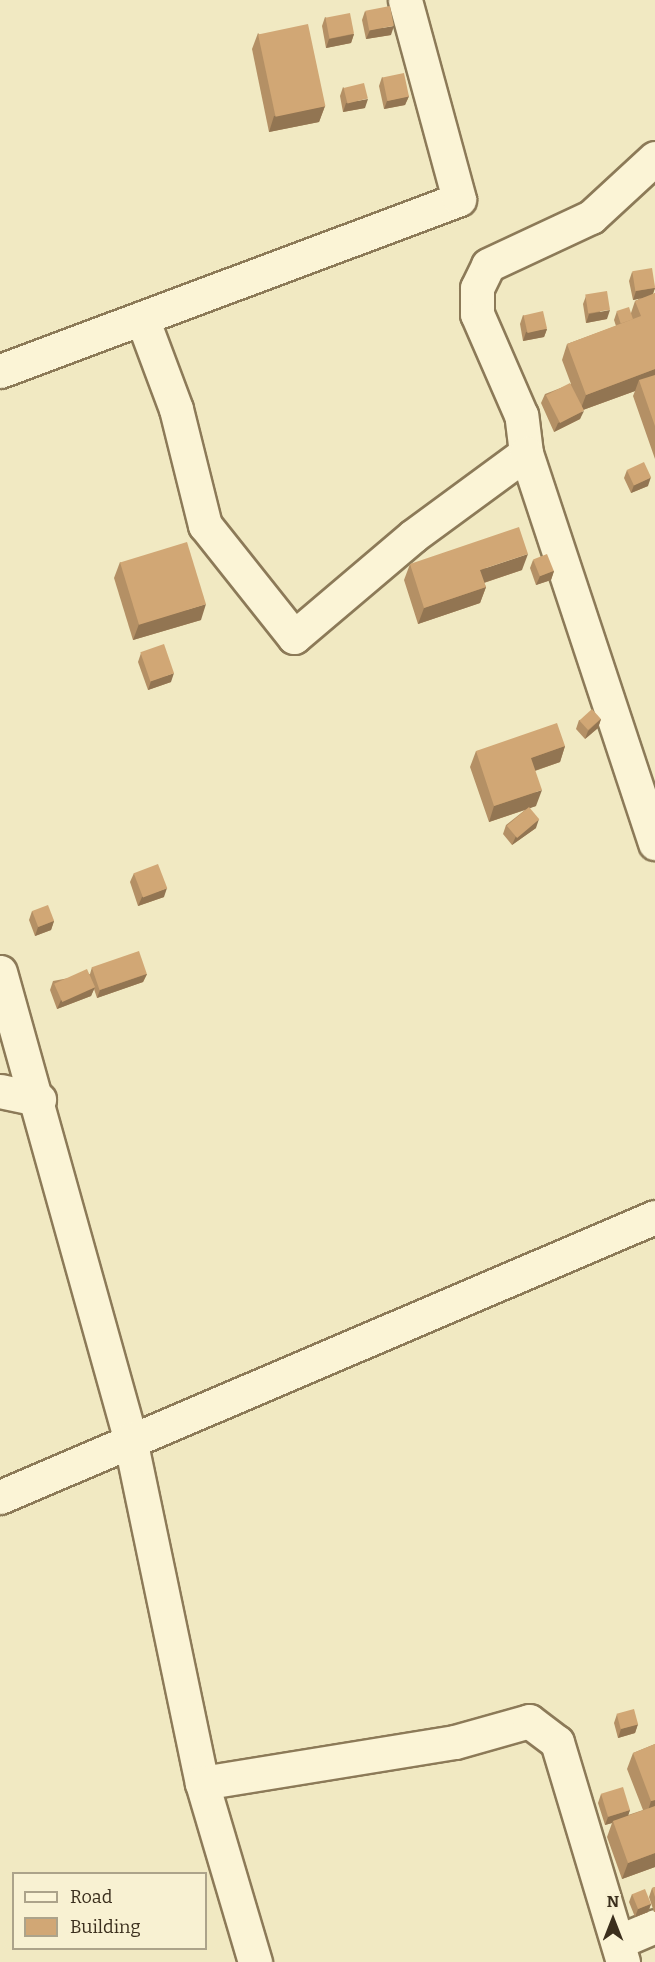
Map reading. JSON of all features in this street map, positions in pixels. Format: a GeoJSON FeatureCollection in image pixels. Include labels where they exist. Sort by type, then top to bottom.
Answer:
{"type":"FeatureCollection","features":[{"type":"Feature","properties":{"kind":"street"},"geometry":{"type":"LineString","coordinates":[[0,371],[459,199],[405,0]]}},
{"type":"Feature","properties":{"kind":"street"},"geometry":{"type":"LineString","coordinates":[[655,158],[591,217],[488,265],[477,288],[477,314],[521,415],[526,453],[655,843]]}},
{"type":"Feature","properties":{"kind":"street"},"geometry":{"type":"LineString","coordinates":[[142,318],[176,409],[205,525],[294,637],[413,536],[526,453]]}},
{"type":"Feature","properties":{"kind":"street"},"geometry":{"type":"LineString","coordinates":[[0,972],[39,1099],[130,1439],[202,1783],[255,1962]]}},
{"type":"Feature","properties":{"kind":"street"},"geometry":{"type":"LineString","coordinates":[[0,1091],[39,1099]]}},
{"type":"Feature","properties":{"kind":"street"},"geometry":{"type":"LineString","coordinates":[[0,1497],[130,1439],[655,1217]]}},
{"type":"Feature","properties":{"kind":"street"},"geometry":{"type":"LineString","coordinates":[[202,1783],[455,1742],[529,1721],[557,1742],[621,1952],[655,1926]]}},
{"type":"Feature","properties":{"kind":"building"},"geometry":{"type":"Polygon","coordinates":[[[390,6],[394,26],[369,30],[365,11],[390,6]]]}},
{"type":"Feature","properties":{"kind":"building"},"geometry":{"type":"Polygon","coordinates":[[[350,13],[354,34],[329,38],[325,18],[350,13]]]}},
{"type":"Feature","properties":{"kind":"building"},"geometry":{"type":"Polygon","coordinates":[[[308,24],[325,106],[276,117],[258,35],[308,24]]]}},
{"type":"Feature","properties":{"kind":"building"},"geometry":{"type":"Polygon","coordinates":[[[404,73],[409,96],[387,101],[382,78],[404,73]]]}},
{"type":"Feature","properties":{"kind":"building"},"geometry":{"type":"Polygon","coordinates":[[[364,83],[368,99],[347,104],[344,88],[364,83]]]}},
{"type":"Feature","properties":{"kind":"building"},"geometry":{"type":"Polygon","coordinates":[[[652,268],[655,288],[635,291],[632,271],[652,268]]]}},
{"type":"Feature","properties":{"kind":"building"},"geometry":{"type":"Polygon","coordinates":[[[607,291],[610,310],[588,313],[585,294],[607,291]]]}},
{"type":"Feature","properties":{"kind":"building"},"geometry":{"type":"Polygon","coordinates":[[[655,293],[655,369],[586,395],[567,344],[641,316],[635,301],[655,293]]]}},
{"type":"Feature","properties":{"kind":"building"},"geometry":{"type":"Polygon","coordinates":[[[629,307],[633,319],[621,323],[617,311],[629,307]]]}},
{"type":"Feature","properties":{"kind":"building"},"geometry":{"type":"Polygon","coordinates":[[[543,311],[547,329],[528,333],[524,315],[543,311]]]}},
{"type":"Feature","properties":{"kind":"building"},"geometry":{"type":"Polygon","coordinates":[[[655,375],[655,426],[639,380],[655,375]]]}},
{"type":"Feature","properties":{"kind":"building"},"geometry":{"type":"Polygon","coordinates":[[[570,383],[584,411],[560,423],[546,395],[570,383]]]}},
{"type":"Feature","properties":{"kind":"building"},"geometry":{"type":"Polygon","coordinates":[[[644,462],[651,477],[634,485],[627,470],[644,462]]]}},
{"type":"Feature","properties":{"kind":"building"},"geometry":{"type":"Polygon","coordinates":[[[519,527],[528,554],[480,570],[486,587],[424,608],[410,564],[519,527]]]}},
{"type":"Feature","properties":{"kind":"building"},"geometry":{"type":"Polygon","coordinates":[[[187,542],[206,604],[139,625],[120,562],[187,542]]]}},
{"type":"Feature","properties":{"kind":"building"},"geometry":{"type":"Polygon","coordinates":[[[547,554],[554,571],[540,576],[533,560],[547,554]]]}},
{"type":"Feature","properties":{"kind":"building"},"geometry":{"type":"Polygon","coordinates":[[[164,644],[174,673],[150,681],[140,652],[164,644]]]}},
{"type":"Feature","properties":{"kind":"building"},"geometry":{"type":"Polygon","coordinates":[[[592,709],[601,719],[588,730],[579,720],[592,709]]]}},
{"type":"Feature","properties":{"kind":"building"},"geometry":{"type":"Polygon","coordinates":[[[557,723],[565,746],[531,758],[542,790],[494,806],[476,751],[557,723]]]}},
{"type":"Feature","properties":{"kind":"building"},"geometry":{"type":"Polygon","coordinates":[[[529,807],[539,819],[517,838],[507,826],[529,807]]]}},
{"type":"Feature","properties":{"kind":"building"},"geometry":{"type":"Polygon","coordinates":[[[158,864],[167,888],[143,898],[134,873],[158,864]]]}},
{"type":"Feature","properties":{"kind":"building"},"geometry":{"type":"Polygon","coordinates":[[[48,905],[54,921],[38,927],[32,911],[48,905]]]}},
{"type":"Feature","properties":{"kind":"building"},"geometry":{"type":"Polygon","coordinates":[[[139,951],[147,974],[100,990],[92,967],[139,951]]]}},
{"type":"Feature","properties":{"kind":"building"},"geometry":{"type":"Polygon","coordinates":[[[87,969],[95,987],[62,1002],[54,984],[87,969]]]}},
{"type":"Feature","properties":{"kind":"building"},"geometry":{"type":"Polygon","coordinates":[[[634,1709],[638,1724],[621,1729],[617,1714],[634,1709]]]}},
{"type":"Feature","properties":{"kind":"building"},"geometry":{"type":"Polygon","coordinates":[[[655,1744],[655,1800],[651,1801],[633,1753],[655,1744]]]}},
{"type":"Feature","properties":{"kind":"building"},"geometry":{"type":"Polygon","coordinates":[[[623,1787],[630,1810],[608,1817],[601,1794],[623,1787]]]}},
{"type":"Feature","properties":{"kind":"building"},"geometry":{"type":"Polygon","coordinates":[[[655,1806],[655,1853],[628,1863],[613,1821],[655,1806]]]}},
{"type":"Feature","properties":{"kind":"building"},"geometry":{"type":"Polygon","coordinates":[[[645,1889],[651,1904],[638,1909],[632,1894],[645,1889]]]}}]}
